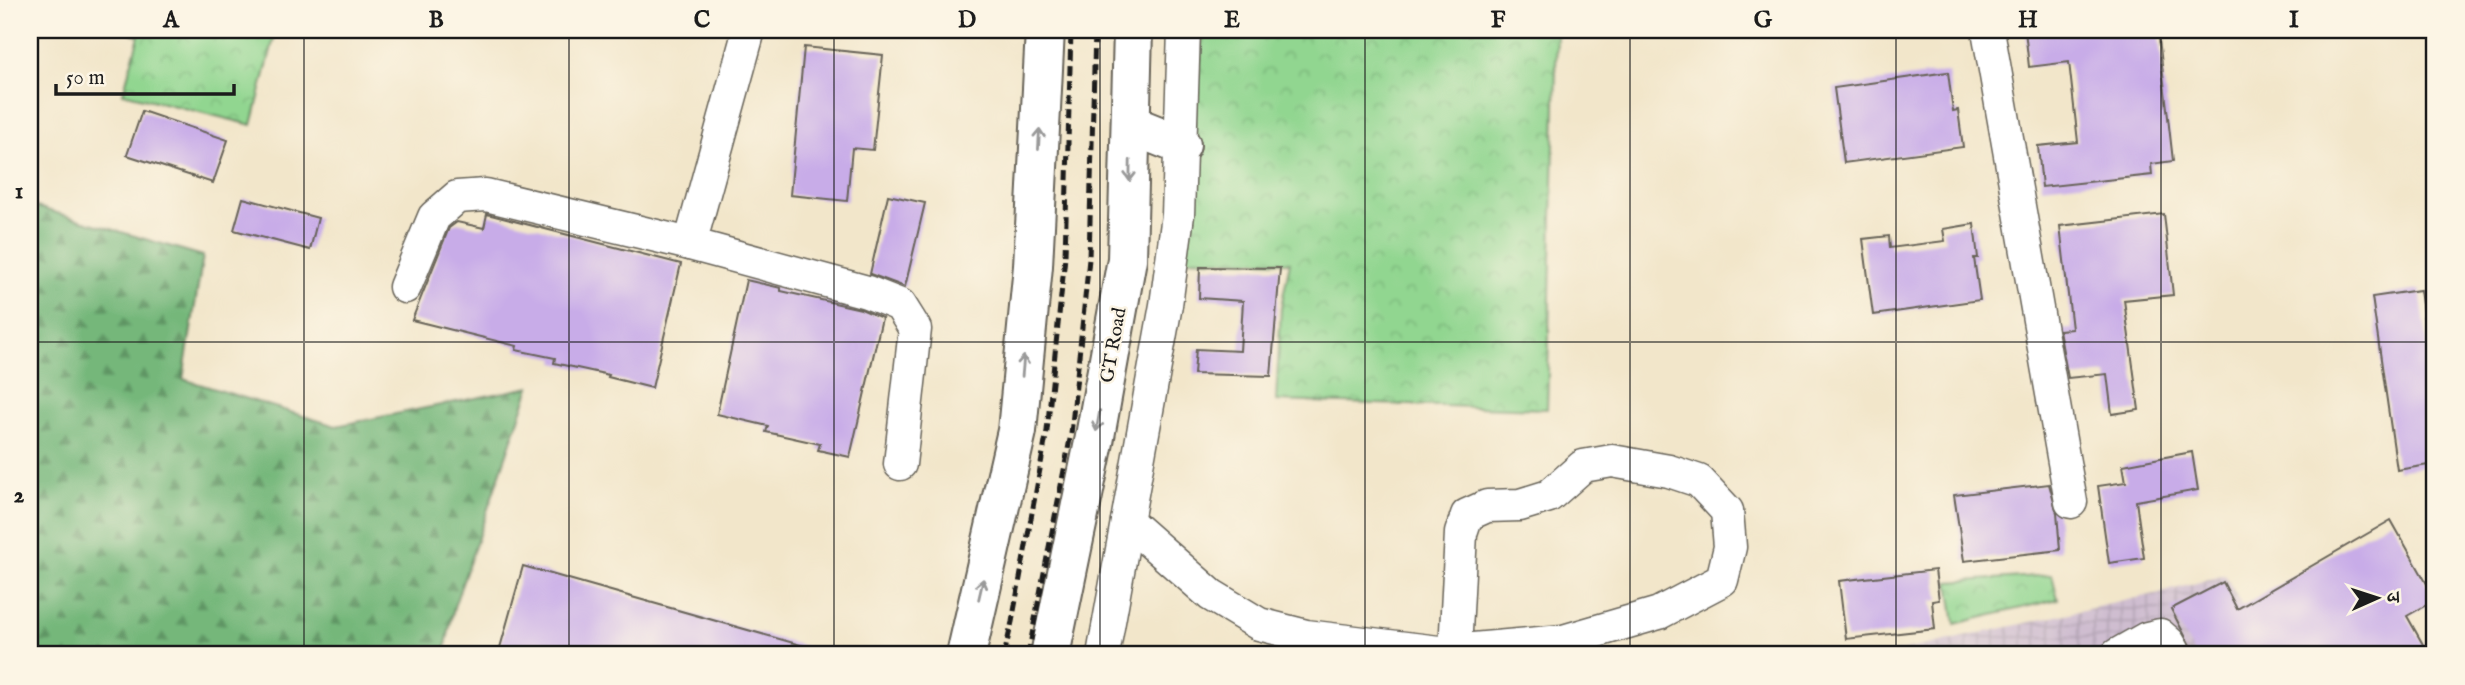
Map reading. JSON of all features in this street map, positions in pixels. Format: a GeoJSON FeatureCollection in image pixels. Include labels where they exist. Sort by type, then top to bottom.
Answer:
{"type":"FeatureCollection","features":[{"type":"Feature","properties":{"kind":"highway"},"geometry":{"type":"LineString","coordinates":[[966,655],[1017,431],[1033,266],[1045,30]]}},
{"type":"Feature","properties":{"kind":"highway","name":"GT Road"},"geometry":{"type":"LineString","coordinates":[[1050,655],[1094,442],[1127,259],[1133,30]]}},
{"type":"Feature","properties":{"kind":"highway"},"geometry":{"type":"LineString","coordinates":[[1131,125],[1181,145]]}},
{"type":"Feature","properties":{"kind":"lane"},"geometry":{"type":"LineString","coordinates":[[690,244],[749,30]]}},
{"type":"Feature","properties":{"kind":"lane"},"geometry":{"type":"LineString","coordinates":[[1103,655],[1166,305],[1178,215],[1184,30]]}},
{"type":"Feature","properties":{"kind":"lane"},"geometry":{"type":"LineString","coordinates":[[1988,30],[2071,502]]}},
{"type":"Feature","properties":{"kind":"lane"},"geometry":{"type":"LineString","coordinates":[[405,287],[434,217],[457,197],[486,195],[690,244],[867,292],[900,305],[915,329],[900,464]]}},
{"type":"Feature","properties":{"kind":"lane"},"geometry":{"type":"LineString","coordinates":[[1127,521],[1211,595],[1259,624],[1306,636],[1439,652],[1563,641],[1658,613],[1722,580],[1730,547],[1727,511],[1699,481],[1669,471],[1612,461],[1583,467],[1549,496],[1520,505],[1487,506],[1466,515],[1461,533],[1455,650]]}},
{"type":"Feature","properties":{"kind":"lane"},"geometry":{"type":"LineString","coordinates":[[2118,655],[2147,638],[2160,635],[2169,642],[2176,655]]}},
{"type":"Feature","properties":{"kind":"shaded area"},"geometry":{"type":"Polygon","coordinates":[[[2225,575],[2269,655],[1883,655],[2164,592],[2225,575]]]}},
{"type":"Feature","properties":{"kind":"green space"},"geometry":{"type":"Polygon","coordinates":[[[122,30],[276,30],[252,125],[123,93],[139,36],[122,30]]]}},
{"type":"Feature","properties":{"kind":"green space"},"geometry":{"type":"Polygon","coordinates":[[[1203,30],[1557,30],[1547,409],[1276,401],[1281,307],[1290,262],[1182,259],[1203,30]]]}},
{"type":"Feature","properties":{"kind":"green space"},"geometry":{"type":"Polygon","coordinates":[[[30,205],[203,256],[183,379],[336,426],[530,387],[454,607],[444,655],[30,655],[30,205]]]}},
{"type":"Feature","properties":{"kind":"green space"},"geometry":{"type":"Polygon","coordinates":[[[2052,575],[2058,599],[1955,624],[1949,582],[2052,575]]]}},
{"type":"Feature","properties":{"kind":"building"},"geometry":{"type":"Polygon","coordinates":[[[2025,30],[2158,30],[2173,161],[2151,164],[2152,175],[2042,187],[2038,146],[2078,142],[2069,62],[2029,67],[2025,30]]]}},
{"type":"Feature","properties":{"kind":"building"},"geometry":{"type":"Polygon","coordinates":[[[804,47],[883,55],[873,150],[852,148],[847,201],[790,195],[804,47]]]}},
{"type":"Feature","properties":{"kind":"building"},"geometry":{"type":"Polygon","coordinates":[[[1948,72],[1953,111],[1958,110],[1963,147],[1844,163],[1834,88],[1948,72]]]}},
{"type":"Feature","properties":{"kind":"building"},"geometry":{"type":"Polygon","coordinates":[[[142,111],[228,140],[213,183],[127,155],[142,111]]]}},
{"type":"Feature","properties":{"kind":"building"},"geometry":{"type":"Polygon","coordinates":[[[888,195],[925,203],[905,287],[870,274],[888,195]]]}},
{"type":"Feature","properties":{"kind":"building"},"geometry":{"type":"Polygon","coordinates":[[[243,198],[318,218],[310,250],[234,230],[243,198]]]}},
{"type":"Feature","properties":{"kind":"building"},"geometry":{"type":"Polygon","coordinates":[[[487,214],[681,264],[652,388],[554,363],[555,358],[516,350],[517,346],[412,320],[449,228],[457,222],[484,228],[487,214]]]}},
{"type":"Feature","properties":{"kind":"building"},"geometry":{"type":"Polygon","coordinates":[[[2164,214],[2173,295],[2124,300],[2139,410],[2112,414],[2107,374],[2068,378],[2059,330],[2072,329],[2060,226],[2164,214]]]}},
{"type":"Feature","properties":{"kind":"building"},"geometry":{"type":"Polygon","coordinates":[[[1974,224],[1978,258],[1974,258],[1980,300],[1873,315],[1863,239],[1889,236],[1890,248],[1945,241],[1943,229],[1974,224]]]}},
{"type":"Feature","properties":{"kind":"building"},"geometry":{"type":"Polygon","coordinates":[[[1200,267],[1280,268],[1271,376],[1194,374],[1196,349],[1240,351],[1243,301],[1199,298],[1200,267]]]}},
{"type":"Feature","properties":{"kind":"building"},"geometry":{"type":"Polygon","coordinates":[[[746,280],[781,288],[781,291],[861,309],[882,318],[850,457],[818,450],[820,444],[766,432],[768,426],[717,414],[746,280]]]}},
{"type":"Feature","properties":{"kind":"building"},"geometry":{"type":"Polygon","coordinates":[[[2420,290],[2435,399],[2435,464],[2397,470],[2372,297],[2420,290]]]}},
{"type":"Feature","properties":{"kind":"building"},"geometry":{"type":"Polygon","coordinates":[[[2192,452],[2198,490],[2136,501],[2144,558],[2109,563],[2098,486],[2126,482],[2123,465],[2192,452]]]}},
{"type":"Feature","properties":{"kind":"building"},"geometry":{"type":"Polygon","coordinates":[[[2049,484],[2057,513],[2060,550],[1964,561],[1954,495],[2049,484]]]}},
{"type":"Feature","properties":{"kind":"building"},"geometry":{"type":"Polygon","coordinates":[[[2391,520],[2435,598],[2407,616],[2429,655],[2195,655],[2171,609],[2223,582],[2237,609],[2391,520]]]}},
{"type":"Feature","properties":{"kind":"building"},"geometry":{"type":"Polygon","coordinates":[[[523,566],[818,650],[817,655],[498,655],[523,566]]]}},
{"type":"Feature","properties":{"kind":"building"},"geometry":{"type":"Polygon","coordinates":[[[1935,570],[1939,600],[1932,601],[1935,629],[1846,639],[1839,581],[1935,570]]]}},
{"type":"Feature","properties":{"kind":"railway"},"geometry":{"type":"LineString","coordinates":[[1004,655],[1047,431],[1065,257],[1071,30]]}},
{"type":"Feature","properties":{"kind":"railway"},"geometry":{"type":"LineString","coordinates":[[1028,655],[1071,434],[1089,259],[1095,30]]}}]}
